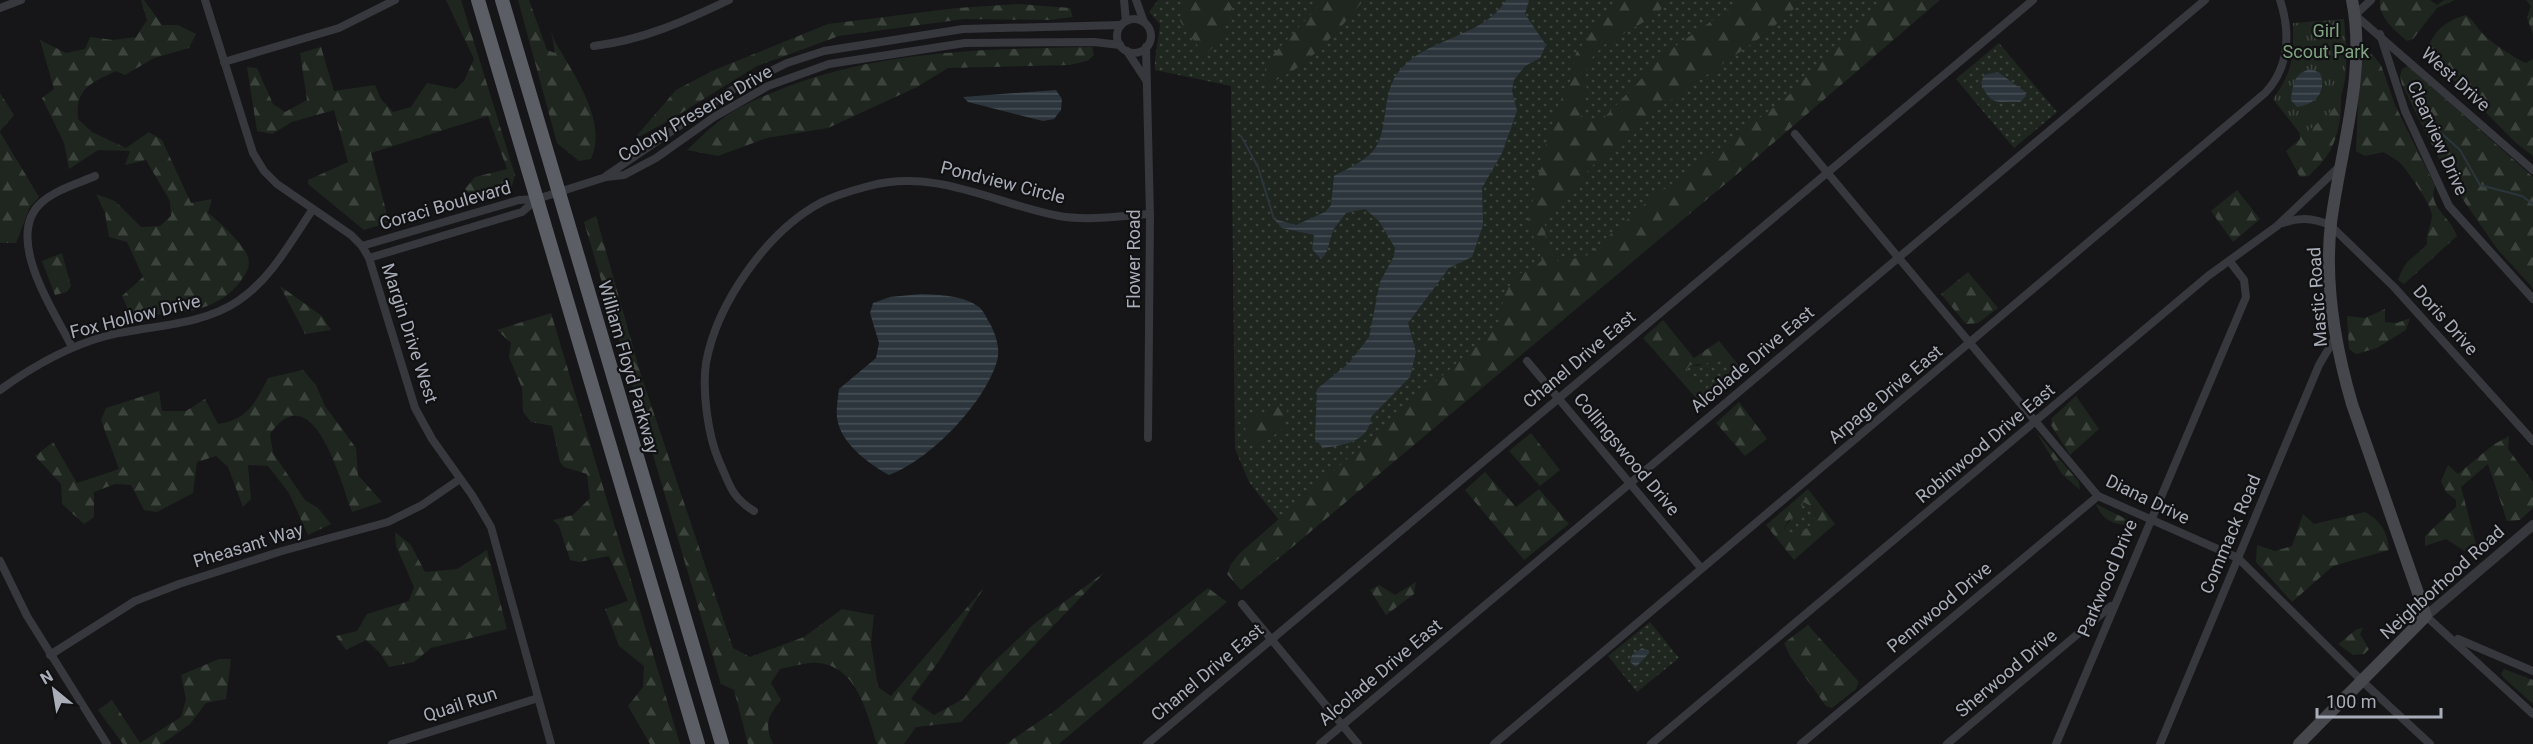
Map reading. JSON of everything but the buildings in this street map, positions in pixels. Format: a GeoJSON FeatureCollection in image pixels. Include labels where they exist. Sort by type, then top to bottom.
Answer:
{"type":"FeatureCollection","features":[{"type":"Feature","properties":{"kind":"highway"},"geometry":{"type":"LineString","coordinates":[[478,0],[698,744]]}},
{"type":"Feature","properties":{"kind":"highway","name":"William Floyd Parkway"},"geometry":{"type":"LineString","coordinates":[[502,0],[722,744]]}},
{"type":"Feature","properties":{"kind":"main road","name":"Mastic Road"},"geometry":{"type":"LineString","coordinates":[[2352,0],[2355,15],[2351,101],[2331,226],[2335,338],[2352,404],[2426,616]]}},
{"type":"Feature","properties":{"kind":"main road","name":"Neighborhood Road"},"geometry":{"type":"LineString","coordinates":[[2299,744],[2426,616]]}},
{"type":"Feature","properties":{"kind":"street"},"geometry":{"type":"LineString","coordinates":[[0,8],[21,0]]}},
{"type":"Feature","properties":{"kind":"street","name":"Margin Drive West"},"geometry":{"type":"LineString","coordinates":[[204,0],[253,153],[264,171],[277,184],[362,246],[369,258],[415,408],[432,439],[491,527],[551,744]]}},
{"type":"Feature","properties":{"kind":"street"},"geometry":{"type":"LineString","coordinates":[[224,63],[339,28],[395,0]]}},
{"type":"Feature","properties":{"kind":"street"},"geometry":{"type":"LineString","coordinates":[[594,46],[626,42],[671,27],[729,0]]}},
{"type":"Feature","properties":{"kind":"street"},"geometry":{"type":"LineString","coordinates":[[1124,0],[1123,23],[1117,34],[1120,45],[1127,51],[1137,52],[1146,47],[1151,35],[1136,0]]}},
{"type":"Feature","properties":{"kind":"street","name":"Chanel Drive East"},"geometry":{"type":"LineString","coordinates":[[1147,744],[2033,0]]}},
{"type":"Feature","properties":{"kind":"street","name":"Alcolade Drive East"},"geometry":{"type":"LineString","coordinates":[[1320,744],[2205,0]]}},
{"type":"Feature","properties":{"kind":"street","name":"Arpage Drive East"},"geometry":{"type":"LineString","coordinates":[[1494,744],[1701,568],[1971,344],[2265,93],[2277,81],[2286,60],[2285,14],[2280,0]]}},
{"type":"Feature","properties":{"kind":"street"},"geometry":{"type":"LineString","coordinates":[[2355,15],[2371,0]]}},
{"type":"Feature","properties":{"kind":"street","name":"West Drive"},"geometry":{"type":"LineString","coordinates":[[2355,15],[2380,34],[2533,170]]}},
{"type":"Feature","properties":{"kind":"street"},"geometry":{"type":"LineString","coordinates":[[1123,23],[1134,18],[1144,22]]}},
{"type":"Feature","properties":{"kind":"street","name":"Colony Preserve Drive"},"geometry":{"type":"LineString","coordinates":[[606,177],[732,90],[787,63],[824,51],[963,29],[1123,23]]}},
{"type":"Feature","properties":{"kind":"street","name":"Clearview Drive"},"geometry":{"type":"LineString","coordinates":[[2380,34],[2405,111],[2450,206],[2533,299]]}},
{"type":"Feature","properties":{"kind":"street","name":"Colony Preserve Drive"},"geometry":{"type":"LineString","coordinates":[[559,192],[606,177],[624,174],[656,158],[714,117],[768,86],[829,64],[965,43],[1094,42],[1120,45]]}},
{"type":"Feature","properties":{"kind":"street","name":"Flower Road"},"geometry":{"type":"LineString","coordinates":[[1146,47],[1150,214],[1148,438]]}},
{"type":"Feature","properties":{"kind":"street","name":"Flower Road"},"geometry":{"type":"LineString","coordinates":[[1127,51],[1146,80]]}},
{"type":"Feature","properties":{"kind":"street","name":"Diana Drive"},"geometry":{"type":"LineString","coordinates":[[1795,134],[2098,496],[2150,521],[2238,558],[2362,681],[2430,744]]}},
{"type":"Feature","properties":{"kind":"street","name":"Robinwood Drive East"},"geometry":{"type":"LineString","coordinates":[[1651,744],[2208,276],[2277,226],[2339,167]]}},
{"type":"Feature","properties":{"kind":"street"},"geometry":{"type":"LineString","coordinates":[[72,347],[28,257],[27,230],[38,206],[47,198],[95,177]]}},
{"type":"Feature","properties":{"kind":"street","name":"Pondview Circle"},"geometry":{"type":"LineString","coordinates":[[754,511],[737,501],[712,446],[706,365],[716,329],[741,280],[773,238],[822,202],[871,186],[928,180],[962,187],[1060,216],[1150,214]]}},
{"type":"Feature","properties":{"kind":"street","name":"Coraci Boulevard"},"geometry":{"type":"LineString","coordinates":[[362,246],[519,200],[537,199],[559,192]]}},
{"type":"Feature","properties":{"kind":"street","name":"Coraci Boulevard"},"geometry":{"type":"LineString","coordinates":[[369,258],[522,212],[537,199]]}},
{"type":"Feature","properties":{"kind":"street","name":"Fox Hollow Drive"},"geometry":{"type":"LineString","coordinates":[[0,390],[39,364],[72,347],[106,336],[196,319],[238,302],[271,269],[313,209]]}},
{"type":"Feature","properties":{"kind":"street"},"geometry":{"type":"LineString","coordinates":[[2277,226],[2291,220],[2305,219],[2320,220],[2331,226]]}},
{"type":"Feature","properties":{"kind":"street","name":"Doris Drive"},"geometry":{"type":"LineString","coordinates":[[2331,226],[2394,287],[2533,441]]}},
{"type":"Feature","properties":{"kind":"street","name":"Parkwood Drive"},"geometry":{"type":"LineString","coordinates":[[2056,744],[2246,297],[2244,280],[2230,262]]}},
{"type":"Feature","properties":{"kind":"street","name":"Commack Road"},"geometry":{"type":"LineString","coordinates":[[2160,744],[2319,365],[2335,338]]}},
{"type":"Feature","properties":{"kind":"street","name":"Collingswood Drive"},"geometry":{"type":"LineString","coordinates":[[1527,361],[1701,568]]}},
{"type":"Feature","properties":{"kind":"street","name":"Pheasant Way"},"geometry":{"type":"LineString","coordinates":[[50,655],[145,597],[282,551],[388,522],[422,505],[460,479]]}},
{"type":"Feature","properties":{"kind":"street","name":"Pennwood Drive"},"geometry":{"type":"LineString","coordinates":[[1801,744],[2098,496]]}},
{"type":"Feature","properties":{"kind":"street","name":"Neighborhood Road"},"geometry":{"type":"LineString","coordinates":[[2426,616],[2533,525]]}},
{"type":"Feature","properties":{"kind":"street"},"geometry":{"type":"LineString","coordinates":[[0,561],[19,601],[50,655],[107,744]]}},
{"type":"Feature","properties":{"kind":"street"},"geometry":{"type":"LineString","coordinates":[[1242,604],[1358,744]]}},
{"type":"Feature","properties":{"kind":"street","name":"Sherwood Drive"},"geometry":{"type":"LineString","coordinates":[[1947,744],[2114,604]]}},
{"type":"Feature","properties":{"kind":"street"},"geometry":{"type":"LineString","coordinates":[[2426,616],[2452,637],[2533,714]]}},
{"type":"Feature","properties":{"kind":"street"},"geometry":{"type":"LineString","coordinates":[[2452,637],[2533,671]]}},
{"type":"Feature","properties":{"kind":"street","name":"Quail Run"},"geometry":{"type":"LineString","coordinates":[[392,744],[538,698]]}},
{"type":"Feature","properties":{"kind":"green space"},"geometry":{"type":"Polygon","coordinates":[[[141,0],[144,0],[162,25],[178,25],[196,34],[189,48],[154,58],[125,75],[116,71],[92,83],[82,93],[79,100],[78,119],[92,132],[126,148],[149,132],[162,140],[191,203],[212,199],[208,213],[237,241],[249,261],[246,273],[230,293],[204,307],[175,314],[130,314],[122,296],[143,277],[127,242],[109,237],[105,213],[96,194],[115,201],[141,227],[160,226],[171,216],[170,201],[146,160],[125,165],[130,151],[98,150],[69,169],[64,143],[42,98],[54,89],[40,40],[66,53],[85,49],[90,37],[113,40],[136,37],[147,20],[141,0]]]}},
{"type":"Feature","properties":{"kind":"green space"},"geometry":{"type":"Polygon","coordinates":[[[446,0],[461,0],[515,175],[511,189],[476,201],[465,189],[475,177],[507,169],[488,116],[371,153],[389,222],[364,230],[308,184],[308,180],[348,162],[334,110],[292,122],[272,134],[257,131],[247,67],[257,68],[273,104],[285,112],[307,100],[300,53],[321,47],[334,91],[375,85],[381,99],[393,112],[411,107],[427,83],[456,89],[464,81],[474,59],[446,0]]]}},
{"type":"Feature","properties":{"kind":"green space"},"geometry":{"type":"Polygon","coordinates":[[[518,0],[529,0],[547,50],[555,53],[551,30],[554,40],[586,98],[595,129],[595,145],[591,159],[579,161],[557,143],[518,0]]]}},
{"type":"Feature","properties":{"kind":"green space"},"geometry":{"type":"Polygon","coordinates":[[[1158,0],[1922,0],[1289,533],[1249,482],[1235,449],[1231,86],[1155,70],[1160,24],[1149,12],[1158,0]]]}},
{"type":"Feature","properties":{"kind":"green space"},"geometry":{"type":"Polygon","coordinates":[[[1183,0],[1237,0],[1221,38],[1205,56],[1180,21],[1183,0]]]}},
{"type":"Feature","properties":{"kind":"green space"},"geometry":{"type":"Polygon","coordinates":[[[1324,0],[1364,0],[1332,37],[1307,60],[1265,84],[1265,63],[1324,0]]]}},
{"type":"Feature","properties":{"kind":"green space"},"geometry":{"type":"Polygon","coordinates":[[[1615,0],[1671,0],[1654,16],[1604,45],[1590,60],[1586,73],[1587,94],[1581,117],[1602,120],[1667,52],[1742,0],[1804,0],[1764,35],[1658,109],[1625,144],[1595,163],[1551,212],[1545,224],[1546,248],[1559,262],[1586,256],[1646,203],[1785,99],[1854,26],[1885,0],[1940,0],[1742,170],[1241,590],[1227,574],[1231,564],[1240,553],[1500,325],[1503,299],[1515,275],[1534,268],[1542,260],[1528,221],[1544,152],[1557,108],[1570,81],[1576,53],[1615,0]]]}},
{"type":"Feature","properties":{"kind":"green space"},"geometry":{"type":"Polygon","coordinates":[[[2380,0],[2430,0],[2437,5],[2444,0],[2455,0],[2437,8],[2413,39],[2407,41],[2384,18],[2380,0]]]}},
{"type":"Feature","properties":{"kind":"green space"},"geometry":{"type":"Polygon","coordinates":[[[2526,0],[2533,0],[2533,35],[2527,17],[2531,6],[2526,0]]]}},
{"type":"Feature","properties":{"kind":"green space"},"geometry":{"type":"Polygon","coordinates":[[[1019,4],[1070,8],[1073,17],[1050,20],[964,19],[839,36],[757,66],[633,140],[676,90],[712,71],[828,24],[957,8],[1019,4]]]}},
{"type":"Feature","properties":{"kind":"green space"},"geometry":{"type":"Polygon","coordinates":[[[2466,15],[2485,36],[2503,50],[2526,63],[2533,59],[2533,156],[2516,143],[2431,57],[2428,49],[2442,26],[2466,15]]]}},
{"type":"Feature","properties":{"kind":"green space","name":"Girl Scout Park"},"geometry":{"type":"Polygon","coordinates":[[[2344,19],[2346,65],[2343,89],[2334,108],[2302,136],[2273,99],[2289,71],[2293,46],[2293,23],[2344,19]]]}},
{"type":"Feature","properties":{"kind":"green space"},"geometry":{"type":"Polygon","coordinates":[[[1999,43],[2057,112],[2014,148],[1956,79],[1999,43]]]}},
{"type":"Feature","properties":{"kind":"green space"},"geometry":{"type":"Polygon","coordinates":[[[1092,47],[1094,55],[1087,61],[1070,65],[948,68],[917,87],[828,128],[767,138],[718,156],[687,150],[714,125],[744,105],[812,78],[851,68],[930,54],[1092,47]]]}},
{"type":"Feature","properties":{"kind":"green space"},"geometry":{"type":"Polygon","coordinates":[[[2338,54],[2341,104],[2335,140],[2323,161],[2309,176],[2300,177],[2286,151],[2300,139],[2299,124],[2338,54]]]}},
{"type":"Feature","properties":{"kind":"green space"},"geometry":{"type":"Polygon","coordinates":[[[2372,54],[2381,65],[2395,105],[2435,186],[2434,200],[2457,236],[2404,284],[2398,280],[2401,272],[2427,244],[2432,216],[2419,189],[2398,162],[2384,152],[2365,156],[2356,151],[2360,58],[2372,54]]]}},
{"type":"Feature","properties":{"kind":"green space"},"geometry":{"type":"Polygon","coordinates":[[[2408,66],[2533,177],[2533,288],[2498,250],[2450,181],[2402,85],[2400,76],[2402,69],[2408,66]]]}},
{"type":"Feature","properties":{"kind":"green space"},"geometry":{"type":"Polygon","coordinates":[[[0,93],[14,115],[0,131],[0,93]]]}},
{"type":"Feature","properties":{"kind":"green space"},"geometry":{"type":"Polygon","coordinates":[[[0,132],[39,197],[30,207],[16,243],[0,243],[0,132]]]}},
{"type":"Feature","properties":{"kind":"green space"},"geometry":{"type":"Polygon","coordinates":[[[2237,190],[2260,219],[2233,242],[2211,211],[2237,190]]]}},
{"type":"Feature","properties":{"kind":"green space"},"geometry":{"type":"Polygon","coordinates":[[[596,216],[641,375],[733,648],[750,657],[804,637],[842,609],[874,615],[871,643],[878,687],[891,696],[983,589],[939,661],[911,699],[934,715],[963,699],[985,670],[1034,624],[1105,572],[961,722],[916,727],[904,744],[877,744],[864,706],[851,682],[842,672],[831,666],[808,663],[780,669],[771,683],[781,700],[769,720],[768,726],[773,744],[748,744],[734,690],[721,684],[584,222],[596,216]]]}},
{"type":"Feature","properties":{"kind":"green space"},"geometry":{"type":"Polygon","coordinates":[[[62,253],[71,286],[67,292],[55,295],[42,261],[62,253]]]}},
{"type":"Feature","properties":{"kind":"green space"},"geometry":{"type":"Polygon","coordinates":[[[1968,272],[1998,308],[1978,323],[1966,324],[1941,294],[1968,272]]]}},
{"type":"Feature","properties":{"kind":"green space"},"geometry":{"type":"Polygon","coordinates":[[[280,286],[322,316],[331,330],[305,334],[280,286]]]}},
{"type":"Feature","properties":{"kind":"green space"},"geometry":{"type":"Polygon","coordinates":[[[2385,309],[2385,322],[2397,323],[2410,318],[2406,330],[2377,348],[2356,354],[2349,349],[2347,316],[2365,318],[2385,309]]]}},
{"type":"Feature","properties":{"kind":"green space"},"geometry":{"type":"Polygon","coordinates":[[[551,313],[680,744],[650,744],[628,706],[643,687],[644,666],[619,646],[605,609],[628,601],[609,556],[579,562],[570,560],[559,526],[553,520],[573,515],[590,498],[587,474],[564,467],[560,462],[552,426],[531,422],[523,412],[522,388],[509,357],[511,343],[497,330],[551,313]]]}},
{"type":"Feature","properties":{"kind":"green space"},"geometry":{"type":"Polygon","coordinates":[[[1663,320],[1694,358],[1719,341],[1745,373],[1704,407],[1643,338],[1663,320]],[[1720,356],[1706,364],[1690,365],[1687,369],[1705,390],[1725,374],[1733,374],[1720,356]]]}},
{"type":"Feature","properties":{"kind":"green space"},"geometry":{"type":"Polygon","coordinates":[[[1720,356],[1734,374],[1725,374],[1705,391],[1687,369],[1690,365],[1698,366],[1720,356]]]}},
{"type":"Feature","properties":{"kind":"green space"},"geometry":{"type":"Polygon","coordinates":[[[303,370],[316,385],[325,406],[356,448],[358,475],[382,502],[352,512],[333,458],[323,439],[312,424],[299,416],[285,419],[270,434],[273,453],[305,500],[318,508],[331,524],[308,535],[289,493],[268,466],[248,465],[251,499],[243,507],[228,467],[216,456],[197,462],[193,493],[157,512],[144,510],[131,485],[115,484],[94,492],[94,517],[84,524],[62,504],[61,484],[35,456],[53,442],[77,483],[119,469],[101,420],[106,408],[159,391],[162,411],[186,411],[205,399],[218,424],[228,422],[249,409],[268,378],[303,370]]]}},
{"type":"Feature","properties":{"kind":"green space"},"geometry":{"type":"Polygon","coordinates":[[[2076,396],[2099,429],[2070,455],[2051,425],[2052,418],[2076,396]]]}},
{"type":"Feature","properties":{"kind":"green space"},"geometry":{"type":"Polygon","coordinates":[[[1739,402],[1767,439],[1745,456],[1716,423],[1739,402]]]}},
{"type":"Feature","properties":{"kind":"green space"},"geometry":{"type":"Polygon","coordinates":[[[1288,405],[1284,428],[1255,449],[1245,429],[1248,423],[1264,412],[1288,405]]]}},
{"type":"Feature","properties":{"kind":"green space"},"geometry":{"type":"Polygon","coordinates":[[[2036,432],[2079,482],[2080,490],[2062,474],[2036,432]]]}},
{"type":"Feature","properties":{"kind":"green space"},"geometry":{"type":"Polygon","coordinates":[[[1531,433],[1560,470],[1540,486],[1509,451],[1531,433]]]}},
{"type":"Feature","properties":{"kind":"green space"},"geometry":{"type":"Polygon","coordinates":[[[2509,436],[2508,449],[2533,482],[2533,508],[2520,520],[2507,521],[2488,464],[2461,487],[2477,548],[2471,555],[2446,539],[2425,546],[2425,536],[2456,507],[2456,500],[2446,492],[2441,481],[2448,465],[2458,474],[2493,445],[2509,436]]]}},
{"type":"Feature","properties":{"kind":"green space"},"geometry":{"type":"Polygon","coordinates":[[[1485,472],[1516,507],[1539,489],[1569,524],[1524,560],[1465,490],[1485,472]]]}},
{"type":"Feature","properties":{"kind":"green space"},"geometry":{"type":"Polygon","coordinates":[[[1808,489],[1835,524],[1794,560],[1766,525],[1808,489]],[[1803,502],[1801,512],[1788,521],[1784,529],[1791,536],[1809,527],[1816,516],[1813,507],[1803,502]]]}},
{"type":"Feature","properties":{"kind":"green space"},"geometry":{"type":"Polygon","coordinates":[[[1803,502],[1813,507],[1816,516],[1809,527],[1791,537],[1784,530],[1803,502]]]}},
{"type":"Feature","properties":{"kind":"green space"},"geometry":{"type":"Polygon","coordinates":[[[2096,504],[2136,524],[2123,525],[2112,522],[2103,515],[2096,504]]]}},
{"type":"Feature","properties":{"kind":"green space"},"geometry":{"type":"Polygon","coordinates":[[[2365,512],[2376,519],[2383,528],[2389,550],[2333,566],[2292,602],[2256,562],[2257,545],[2275,551],[2292,546],[2303,514],[2314,524],[2365,512]]]}},
{"type":"Feature","properties":{"kind":"green space"},"geometry":{"type":"Polygon","coordinates":[[[395,532],[411,545],[425,572],[457,569],[487,550],[507,629],[431,648],[414,662],[389,667],[380,653],[366,640],[346,650],[336,636],[357,631],[367,614],[409,601],[414,587],[396,546],[395,532]]]}},
{"type":"Feature","properties":{"kind":"green space"},"geometry":{"type":"Polygon","coordinates":[[[1416,582],[1414,594],[1386,615],[1370,590],[1379,585],[1395,595],[1416,582]]]}},
{"type":"Feature","properties":{"kind":"green space"},"geometry":{"type":"Polygon","coordinates":[[[1208,588],[1227,602],[1059,744],[1006,744],[1053,712],[1208,588]]]}},
{"type":"Feature","properties":{"kind":"green space"},"geometry":{"type":"Polygon","coordinates":[[[1650,622],[1679,658],[1637,692],[1608,656],[1650,622]]]}},
{"type":"Feature","properties":{"kind":"green space"},"geometry":{"type":"Polygon","coordinates":[[[1808,625],[1859,682],[1856,689],[1832,708],[1826,706],[1790,656],[1784,643],[1808,625]]]}},
{"type":"Feature","properties":{"kind":"green space"},"geometry":{"type":"Polygon","coordinates":[[[2363,628],[2360,634],[2369,649],[2364,654],[2353,655],[2338,644],[2357,629],[2363,628]]]}},
{"type":"Feature","properties":{"kind":"green space"},"geometry":{"type":"Polygon","coordinates":[[[219,659],[231,659],[226,699],[206,703],[190,724],[162,744],[123,744],[98,710],[112,700],[140,743],[181,717],[186,699],[181,675],[219,659]]]}},
{"type":"Feature","properties":{"kind":"green space"},"geometry":{"type":"Polygon","coordinates":[[[2504,669],[2533,680],[2533,704],[2504,678],[2501,674],[2504,669]]]}},
{"type":"Feature","properties":{"kind":"shaded area"},"geometry":{"type":"Polygon","coordinates":[[[1506,0],[1529,0],[1525,14],[1546,45],[1540,58],[1525,66],[1514,80],[1512,91],[1517,111],[1502,153],[1482,188],[1483,225],[1472,257],[1449,268],[1408,323],[1416,352],[1410,377],[1371,417],[1366,432],[1360,437],[1354,441],[1323,448],[1315,439],[1317,389],[1349,363],[1369,337],[1380,282],[1394,256],[1395,248],[1379,221],[1365,209],[1346,213],[1333,230],[1327,251],[1321,259],[1312,249],[1314,235],[1282,228],[1274,219],[1296,225],[1325,212],[1331,205],[1334,176],[1365,159],[1378,143],[1389,93],[1397,74],[1422,52],[1483,23],[1496,13],[1506,0]]]}},
{"type":"Feature","properties":{"kind":"shaded area"},"geometry":{"type":"Polygon","coordinates":[[[2311,69],[2320,73],[2321,91],[2310,103],[2297,107],[2291,100],[2294,84],[2301,73],[2311,69]]]}},
{"type":"Feature","properties":{"kind":"shaded area"},"geometry":{"type":"Polygon","coordinates":[[[1998,72],[2024,91],[2026,96],[2020,102],[2000,102],[1988,96],[1981,83],[1984,75],[1998,72]]]}},
{"type":"Feature","properties":{"kind":"shaded area"},"geometry":{"type":"Polygon","coordinates":[[[1056,90],[1062,99],[1061,110],[1054,119],[1043,121],[968,102],[963,97],[1056,90]]]}},
{"type":"Feature","properties":{"kind":"shaded area"},"geometry":{"type":"Polygon","coordinates":[[[921,294],[958,298],[979,307],[997,341],[998,356],[991,377],[981,394],[954,428],[921,457],[889,475],[864,459],[844,436],[837,418],[839,389],[876,358],[879,343],[870,313],[873,303],[890,297],[921,294]]]}},
{"type":"Feature","properties":{"kind":"shaded area"},"geometry":{"type":"Polygon","coordinates":[[[1642,648],[1650,652],[1636,667],[1630,662],[1632,655],[1642,648]]]}},
{"type":"Feature","properties":{"kind":"waterway"},"geometry":{"type":"LineString","coordinates":[[2429,122],[2460,150],[2480,185],[2522,196],[2533,204]]}},
{"type":"Feature","properties":{"kind":"waterway"},"geometry":{"type":"LineString","coordinates":[[1241,136],[1258,167],[1274,219]]}}]}
